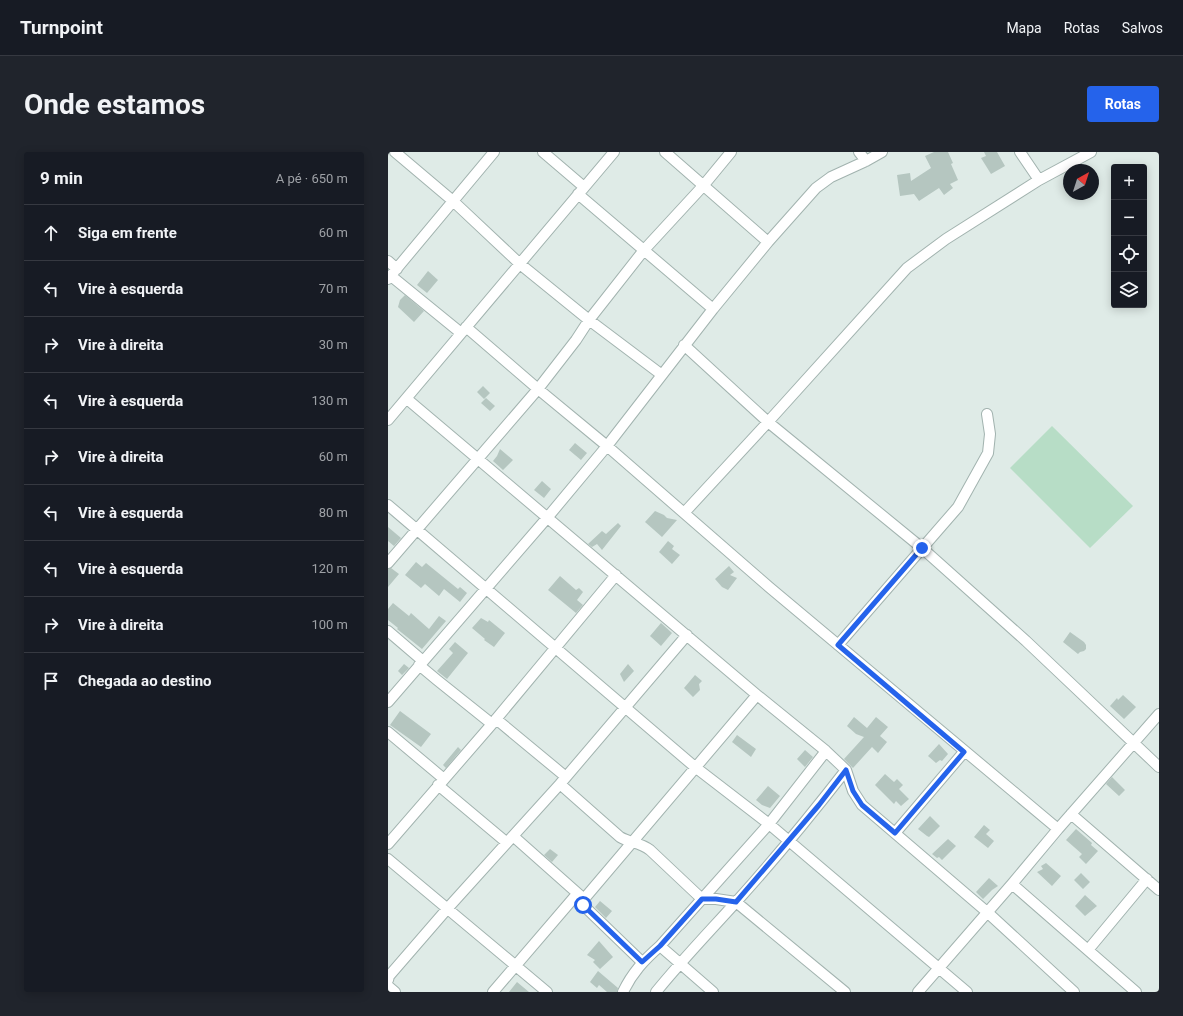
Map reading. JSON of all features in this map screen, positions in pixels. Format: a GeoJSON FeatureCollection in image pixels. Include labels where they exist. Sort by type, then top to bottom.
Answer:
{"type":"FeatureCollection","features":[{"type":"Feature","properties":{"kind":"street"},"geometry":{"type":"LineString","coordinates":[[395,152],[454,201],[520,264],[589,320],[662,375]]}},
{"type":"Feature","properties":{"kind":"street"},"geometry":{"type":"LineString","coordinates":[[392,275],[494,152]]}},
{"type":"Feature","properties":{"kind":"street"},"geometry":{"type":"LineString","coordinates":[[543,152],[581,191],[644,250],[713,309]]}},
{"type":"Feature","properties":{"kind":"street"},"geometry":{"type":"LineString","coordinates":[[388,420],[614,152]]}},
{"type":"Feature","properties":{"kind":"street"},"geometry":{"type":"LineString","coordinates":[[665,152],[768,242]]}},
{"type":"Feature","properties":{"kind":"street"},"geometry":{"type":"LineString","coordinates":[[388,563],[538,389],[576,340],[589,320],[644,250],[703,186],[731,152]]}},
{"type":"Feature","properties":{"kind":"street"},"geometry":{"type":"LineString","coordinates":[[859,152],[866,161]]}},
{"type":"Feature","properties":{"kind":"street"},"geometry":{"type":"LineString","coordinates":[[388,702],[547,518],[607,446],[713,309],[768,242],[816,188],[831,177],[882,152]]}},
{"type":"Feature","properties":{"kind":"street"},"geometry":{"type":"LineString","coordinates":[[1020,152],[1039,180]]}},
{"type":"Feature","properties":{"kind":"street"},"geometry":{"type":"LineString","coordinates":[[684,513],[907,268],[946,239],[1039,180],[1090,152]]}},
{"type":"Feature","properties":{"kind":"street"},"geometry":{"type":"LineString","coordinates":[[388,262],[392,275],[464,330],[607,446],[838,645],[964,752],[1058,829]]}},
{"type":"Feature","properties":{"kind":"street"},"geometry":{"type":"LineString","coordinates":[[684,345],[768,422],[922,548],[1026,641],[1159,767]]}},
{"type":"Feature","properties":{"kind":"street"},"geometry":{"type":"LineString","coordinates":[[407,399],[687,635],[757,696],[826,751],[846,770],[853,791],[862,805],[987,912],[1074,992]]}},
{"type":"Feature","properties":{"kind":"street"},"geometry":{"type":"LineString","coordinates":[[838,645],[958,507],[988,453],[990,434],[987,414]]}},
{"type":"Feature","properties":{"kind":"street"},"geometry":{"type":"LineString","coordinates":[[388,505],[696,767],[769,824],[967,992]]}},
{"type":"Feature","properties":{"kind":"street"},"geometry":{"type":"LineString","coordinates":[[388,844],[494,721],[616,575]]}},
{"type":"Feature","properties":{"kind":"street"},"geometry":{"type":"LineString","coordinates":[[388,631],[437,680],[494,721],[563,781],[620,837],[643,845],[650,850],[702,899],[716,899],[736,902],[845,992]]}},
{"type":"Feature","properties":{"kind":"street"},"geometry":{"type":"LineString","coordinates":[[396,992],[388,979],[447,909],[563,781],[687,635]]}},
{"type":"Feature","properties":{"kind":"street"},"geometry":{"type":"LineString","coordinates":[[492,992],[515,965],[633,842],[757,696]]}},
{"type":"Feature","properties":{"kind":"street"},"geometry":{"type":"LineString","coordinates":[[918,992],[1159,714]]}},
{"type":"Feature","properties":{"kind":"street"},"geometry":{"type":"LineString","coordinates":[[388,732],[441,782],[580,896],[583,905],[642,962]]}},
{"type":"Feature","properties":{"kind":"street"},"geometry":{"type":"LineString","coordinates":[[623,992],[627,983],[642,962],[660,946],[769,824],[826,751]]}},
{"type":"Feature","properties":{"kind":"street"},"geometry":{"type":"LineString","coordinates":[[895,833],[964,752]]}},
{"type":"Feature","properties":{"kind":"street"},"geometry":{"type":"LineString","coordinates":[[656,992],[679,963],[736,902],[846,770]]}},
{"type":"Feature","properties":{"kind":"street"},"geometry":{"type":"LineString","coordinates":[[1071,814],[1159,890]]}},
{"type":"Feature","properties":{"kind":"street"},"geometry":{"type":"LineString","coordinates":[[388,859],[546,992]]}},
{"type":"Feature","properties":{"kind":"street"},"geometry":{"type":"LineString","coordinates":[[1088,950],[1147,879]]}},
{"type":"Feature","properties":{"kind":"street"},"geometry":{"type":"LineString","coordinates":[[1012,884],[1136,992]]}},
{"type":"Feature","properties":{"kind":"street"},"geometry":{"type":"LineString","coordinates":[[660,946],[713,992]]}},
{"type":"Feature","properties":{"kind":"green space"},"geometry":{"type":"Polygon","coordinates":[[[1052,426],[1133,506],[1090,548],[1010,468],[1052,426]]]}},
{"type":"Feature","properties":{"kind":"building"},"geometry":{"type":"Polygon","coordinates":[[[934,152],[948,152],[953,163],[951,164],[958,180],[950,184],[953,188],[944,195],[939,188],[919,201],[914,194],[900,196],[897,175],[910,173],[911,181],[931,168],[925,156],[934,152]]]}},
{"type":"Feature","properties":{"kind":"building"},"geometry":{"type":"Polygon","coordinates":[[[984,152],[997,152],[1005,166],[991,174],[981,158],[986,156],[984,152]]]}},
{"type":"Feature","properties":{"kind":"building"},"geometry":{"type":"Polygon","coordinates":[[[428,271],[438,280],[427,293],[417,285],[428,271]]]}},
{"type":"Feature","properties":{"kind":"building"},"geometry":{"type":"Polygon","coordinates":[[[405,295],[424,311],[414,322],[398,307],[400,300],[405,295]]]}},
{"type":"Feature","properties":{"kind":"building"},"geometry":{"type":"Polygon","coordinates":[[[483,386],[490,393],[484,399],[477,392],[483,386]]]}},
{"type":"Feature","properties":{"kind":"building"},"geometry":{"type":"Polygon","coordinates":[[[486,398],[495,406],[490,411],[481,403],[486,398]]]}},
{"type":"Feature","properties":{"kind":"building"},"geometry":{"type":"Polygon","coordinates":[[[575,443],[587,453],[581,460],[569,450],[575,443]]]}},
{"type":"Feature","properties":{"kind":"building"},"geometry":{"type":"Polygon","coordinates":[[[500,449],[513,460],[503,470],[493,461],[500,449]]]}},
{"type":"Feature","properties":{"kind":"building"},"geometry":{"type":"Polygon","coordinates":[[[542,481],[551,489],[544,498],[534,490],[542,481]]]}},
{"type":"Feature","properties":{"kind":"building"},"geometry":{"type":"Polygon","coordinates":[[[655,511],[667,518],[677,520],[662,537],[645,522],[655,511]]]}},
{"type":"Feature","properties":{"kind":"building"},"geometry":{"type":"Polygon","coordinates":[[[618,523],[621,526],[602,550],[597,544],[592,547],[588,544],[602,531],[606,534],[618,523]]]}},
{"type":"Feature","properties":{"kind":"building"},"geometry":{"type":"Polygon","coordinates":[[[388,527],[401,538],[394,546],[388,541],[388,527]]]}},
{"type":"Feature","properties":{"kind":"building"},"geometry":{"type":"Polygon","coordinates":[[[668,541],[674,546],[672,549],[680,555],[672,564],[659,552],[668,541]]]}},
{"type":"Feature","properties":{"kind":"building"},"geometry":{"type":"Polygon","coordinates":[[[416,562],[422,567],[426,563],[458,589],[460,587],[467,593],[460,602],[444,589],[439,596],[425,584],[421,588],[405,575],[416,562]]]}},
{"type":"Feature","properties":{"kind":"building"},"geometry":{"type":"Polygon","coordinates":[[[729,566],[734,572],[730,575],[737,578],[728,590],[722,587],[715,579],[729,566]]]}},
{"type":"Feature","properties":{"kind":"building"},"geometry":{"type":"Polygon","coordinates":[[[391,568],[399,574],[388,587],[388,569],[391,568]]]}},
{"type":"Feature","properties":{"kind":"building"},"geometry":{"type":"Polygon","coordinates":[[[560,576],[576,590],[579,588],[583,592],[577,600],[583,605],[576,613],[548,590],[560,576]]]}},
{"type":"Feature","properties":{"kind":"building"},"geometry":{"type":"Polygon","coordinates":[[[393,603],[409,616],[411,613],[429,629],[439,616],[446,621],[422,649],[388,620],[388,609],[393,603]]]}},
{"type":"Feature","properties":{"kind":"building"},"geometry":{"type":"Polygon","coordinates":[[[481,618],[488,622],[489,620],[505,633],[494,647],[484,640],[485,639],[472,628],[481,618]]]}},
{"type":"Feature","properties":{"kind":"building"},"geometry":{"type":"Polygon","coordinates":[[[661,623],[672,633],[661,646],[650,636],[661,623]]]}},
{"type":"Feature","properties":{"kind":"building"},"geometry":{"type":"Polygon","coordinates":[[[1070,632],[1084,642],[1086,649],[1084,651],[1078,654],[1063,642],[1070,632]]]}},
{"type":"Feature","properties":{"kind":"building"},"geometry":{"type":"Polygon","coordinates":[[[455,642],[468,653],[447,679],[437,671],[453,653],[449,649],[455,642]]]}},
{"type":"Feature","properties":{"kind":"building"},"geometry":{"type":"Polygon","coordinates":[[[404,664],[409,668],[402,675],[398,671],[404,664]]]}},
{"type":"Feature","properties":{"kind":"building"},"geometry":{"type":"Polygon","coordinates":[[[628,664],[634,671],[624,682],[620,674],[628,664]]]}},
{"type":"Feature","properties":{"kind":"building"},"geometry":{"type":"Polygon","coordinates":[[[695,675],[702,681],[699,684],[700,690],[693,697],[684,688],[695,675]]]}},
{"type":"Feature","properties":{"kind":"building"},"geometry":{"type":"Polygon","coordinates":[[[1123,695],[1136,707],[1124,719],[1110,706],[1117,698],[1118,700],[1123,695]]]}},
{"type":"Feature","properties":{"kind":"building"},"geometry":{"type":"Polygon","coordinates":[[[400,711],[431,734],[421,747],[390,725],[400,711]]]}},
{"type":"Feature","properties":{"kind":"building"},"geometry":{"type":"Polygon","coordinates":[[[854,717],[867,728],[876,717],[888,727],[880,736],[887,742],[878,753],[872,747],[853,768],[844,759],[864,737],[856,734],[847,726],[854,717]]]}},
{"type":"Feature","properties":{"kind":"building"},"geometry":{"type":"Polygon","coordinates":[[[737,735],[756,749],[751,757],[732,742],[737,735]]]}},
{"type":"Feature","properties":{"kind":"building"},"geometry":{"type":"Polygon","coordinates":[[[939,744],[948,754],[942,761],[940,760],[936,763],[928,756],[939,744]]]}},
{"type":"Feature","properties":{"kind":"building"},"geometry":{"type":"Polygon","coordinates":[[[458,747],[461,750],[446,768],[443,765],[458,747]]]}},
{"type":"Feature","properties":{"kind":"building"},"geometry":{"type":"Polygon","coordinates":[[[805,750],[813,757],[805,767],[797,759],[805,750]]]}},
{"type":"Feature","properties":{"kind":"building"},"geometry":{"type":"Polygon","coordinates":[[[885,774],[894,782],[897,779],[903,785],[899,789],[909,799],[901,806],[896,801],[894,804],[875,785],[885,774]]]}},
{"type":"Feature","properties":{"kind":"building"},"geometry":{"type":"Polygon","coordinates":[[[1112,777],[1125,790],[1119,796],[1106,784],[1112,777]]]}},
{"type":"Feature","properties":{"kind":"building"},"geometry":{"type":"Polygon","coordinates":[[[768,786],[780,796],[770,808],[762,805],[756,800],[768,786]]]}},
{"type":"Feature","properties":{"kind":"building"},"geometry":{"type":"Polygon","coordinates":[[[930,816],[940,826],[929,837],[918,829],[930,816]]]}},
{"type":"Feature","properties":{"kind":"building"},"geometry":{"type":"Polygon","coordinates":[[[984,825],[990,830],[986,834],[994,841],[988,848],[974,837],[984,825]]]}},
{"type":"Feature","properties":{"kind":"building"},"geometry":{"type":"Polygon","coordinates":[[[1076,829],[1092,843],[1091,845],[1098,851],[1086,864],[1079,857],[1082,854],[1066,840],[1076,829]]]}},
{"type":"Feature","properties":{"kind":"building"},"geometry":{"type":"Polygon","coordinates":[[[948,839],[956,846],[942,860],[939,857],[937,858],[932,854],[948,839]]]}},
{"type":"Feature","properties":{"kind":"building"},"geometry":{"type":"Polygon","coordinates":[[[550,849],[558,855],[552,862],[544,855],[550,849]]]}},
{"type":"Feature","properties":{"kind":"building"},"geometry":{"type":"Polygon","coordinates":[[[1046,863],[1061,876],[1052,886],[1037,872],[1043,869],[1041,866],[1046,863]]]}},
{"type":"Feature","properties":{"kind":"building"},"geometry":{"type":"Polygon","coordinates":[[[1081,873],[1090,882],[1083,889],[1074,880],[1081,873]]]}},
{"type":"Feature","properties":{"kind":"building"},"geometry":{"type":"Polygon","coordinates":[[[989,878],[998,886],[983,899],[976,892],[989,878]]]}},
{"type":"Feature","properties":{"kind":"building"},"geometry":{"type":"Polygon","coordinates":[[[1085,895],[1097,906],[1085,916],[1075,906],[1085,895]]]}},
{"type":"Feature","properties":{"kind":"building"},"geometry":{"type":"Polygon","coordinates":[[[600,901],[612,911],[606,918],[595,907],[600,901]]]}},
{"type":"Feature","properties":{"kind":"building"},"geometry":{"type":"Polygon","coordinates":[[[599,941],[613,957],[600,969],[593,962],[595,960],[587,955],[599,941]]]}},
{"type":"Feature","properties":{"kind":"building"},"geometry":{"type":"Polygon","coordinates":[[[598,971],[618,988],[617,992],[607,992],[599,985],[597,988],[590,982],[598,971]]]}},
{"type":"Feature","properties":{"kind":"building"},"geometry":{"type":"Polygon","coordinates":[[[517,982],[529,992],[509,992],[517,982]]]}},
{"type":"Feature","properties":{"kind":"route"},"geometry":{"type":"LineString","coordinates":[[583,905],[642,962],[660,946],[702,899],[716,899],[736,902],[819,805],[846,770],[853,791],[862,805],[895,833],[964,752],[838,645],[922,548]]}}]}
